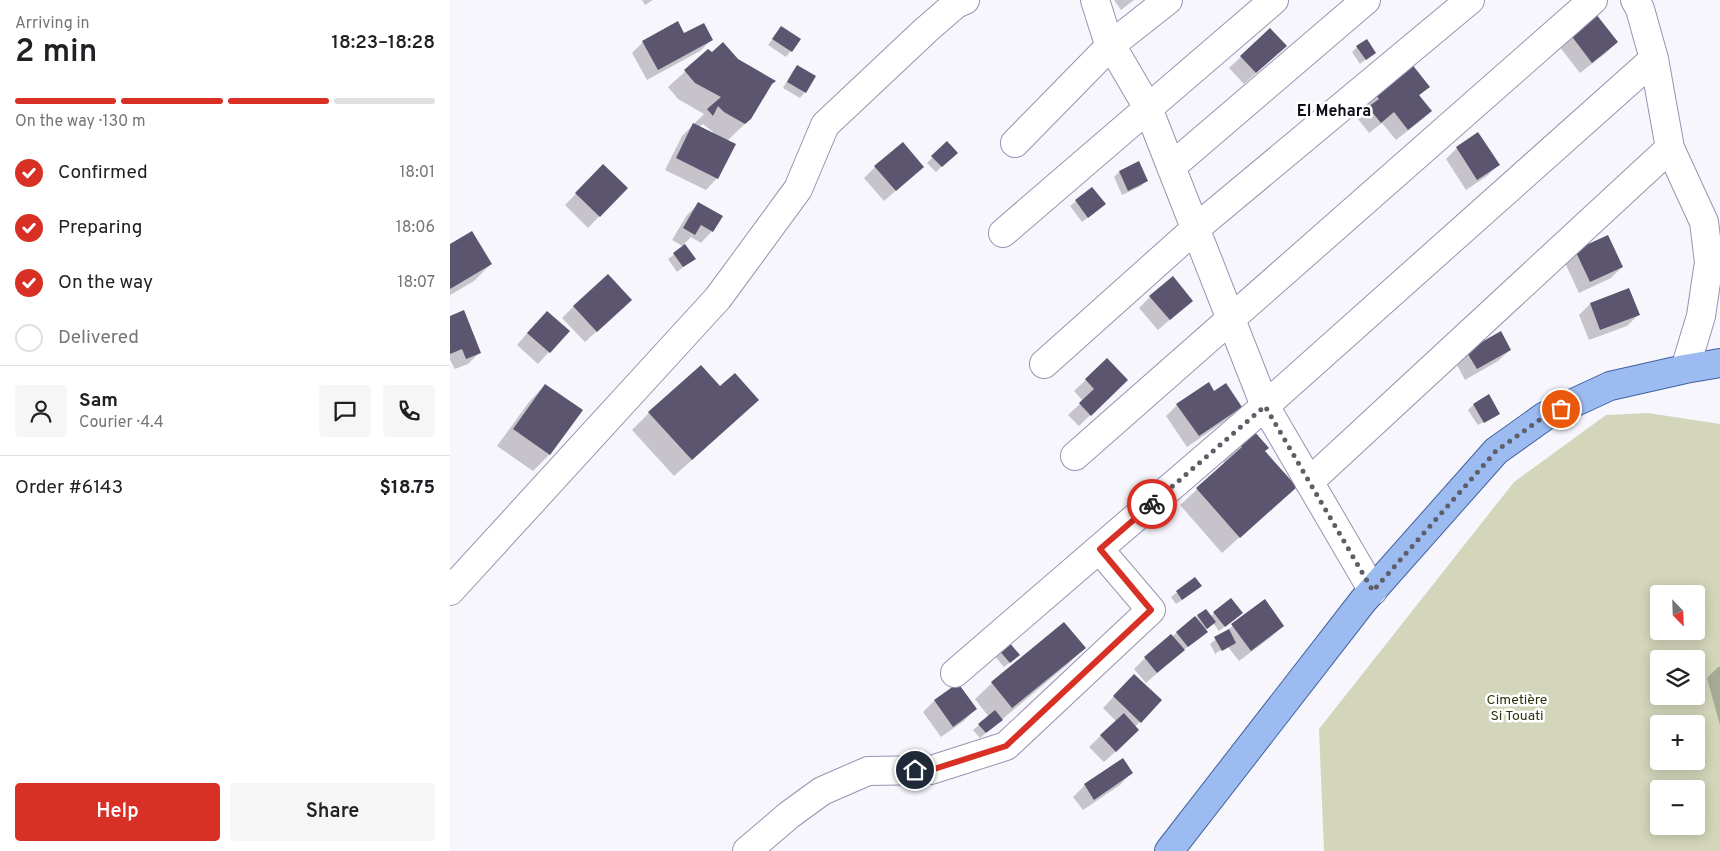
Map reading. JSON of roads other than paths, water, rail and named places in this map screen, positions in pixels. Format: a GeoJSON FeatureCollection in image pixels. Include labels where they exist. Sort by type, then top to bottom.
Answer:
{"type":"FeatureCollection","features":[{"type":"Feature","properties":{"kind":"main road"},"geometry":{"type":"LineString","coordinates":[[1169,851],[1373,591],[1496,451],[1545,416],[1610,386],[1720,363]]}},
{"type":"Feature","properties":{"kind":"street"},"geometry":{"type":"LineString","coordinates":[[1095,0],[1107,38],[1148,108],[1265,406],[1373,591]]}},
{"type":"Feature","properties":{"kind":"street"},"geometry":{"type":"LineString","coordinates":[[1015,143],[1111,45],[1168,0]]}},
{"type":"Feature","properties":{"kind":"street"},"geometry":{"type":"LineString","coordinates":[[1003,232],[1274,0]]}},
{"type":"Feature","properties":{"kind":"street"},"geometry":{"type":"LineString","coordinates":[[1171,167],[1366,0]]}},
{"type":"Feature","properties":{"kind":"street"},"geometry":{"type":"LineString","coordinates":[[1044,364],[1196,229],[1470,0]]}},
{"type":"Feature","properties":{"kind":"street"},"geometry":{"type":"LineString","coordinates":[[1075,456],[1594,0]]}},
{"type":"Feature","properties":{"kind":"street"},"geometry":{"type":"LineString","coordinates":[[1635,0],[1640,9],[1654,59],[1670,148],[1704,222],[1709,262],[1701,316],[1685,369]]}},
{"type":"Feature","properties":{"kind":"street"},"geometry":{"type":"LineString","coordinates":[[450,592],[718,298],[798,189],[825,124],[957,1]]}},
{"type":"Feature","properties":{"kind":"street"},"geometry":{"type":"LineString","coordinates":[[955,673],[1265,406],[1654,59]]}},
{"type":"Feature","properties":{"kind":"street"},"geometry":{"type":"LineString","coordinates":[[1309,482],[1670,148]]}},
{"type":"Feature","properties":{"kind":"street"},"geometry":{"type":"LineString","coordinates":[[747,851],[822,792],[868,771],[931,770],[1006,746],[1151,610],[1100,549]]}},
{"type":"Feature","properties":{"kind":"district","name":"El Mehara"},"geometry":{"type":"Point","coordinates":[1334,112]}},
{"type":"Feature","properties":{"kind":"park label","name":"Cimetière Si Touati"},"geometry":{"type":"Point","coordinates":[1517,708]}}]}
